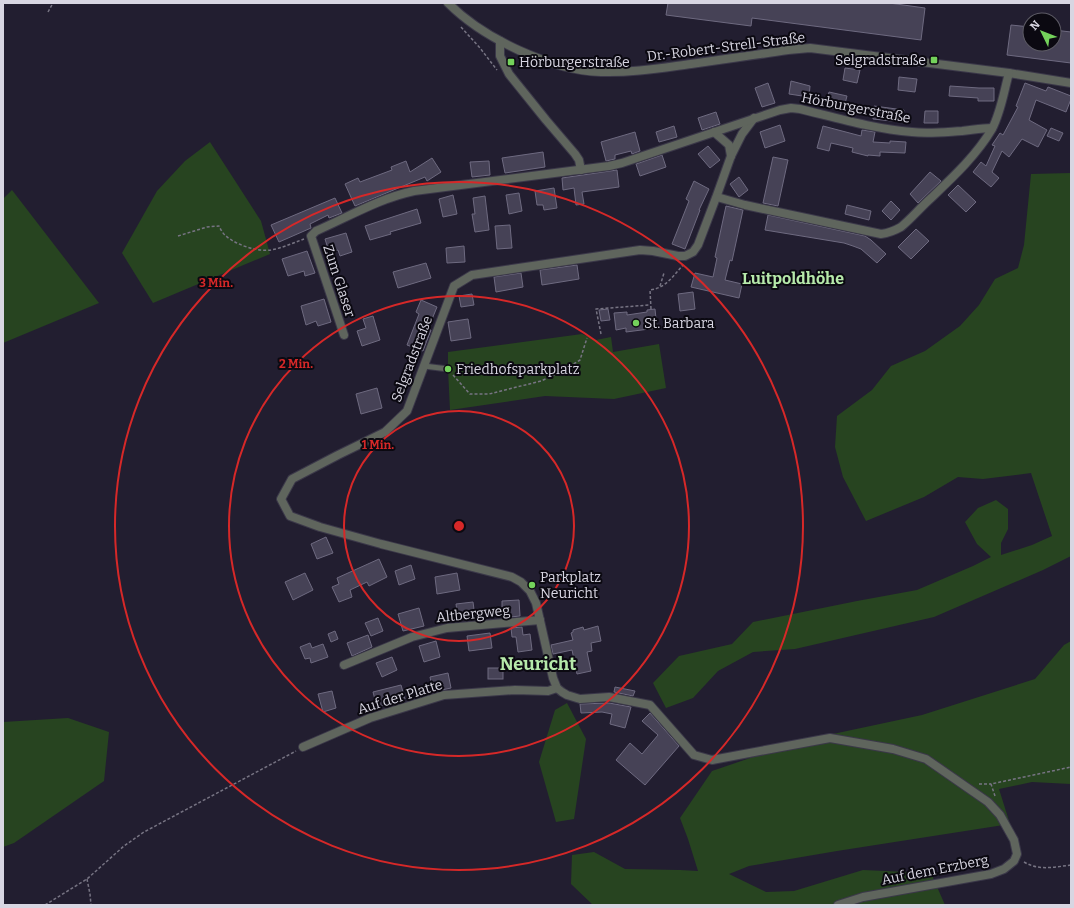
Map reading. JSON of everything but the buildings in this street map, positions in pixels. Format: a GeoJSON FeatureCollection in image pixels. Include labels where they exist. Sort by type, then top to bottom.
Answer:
{"type":"FeatureCollection","features":[{"type":"Feature","properties":{"kind":"street","name":"Dr.-Robert-Strell-Straße"},"geometry":{"type":"LineString","coordinates":[[448,3],[460,14],[500,41],[540,59],[573,69],[600,72],[644,71],[810,48],[1009,73],[1071,83]]}},
{"type":"Feature","properties":{"kind":"street"},"geometry":{"type":"LineString","coordinates":[[500,41],[500,56],[509,74],[575,154],[579,160],[581,170]]}},
{"type":"Feature","properties":{"kind":"street"},"geometry":{"type":"LineString","coordinates":[[717,197],[745,205],[881,234],[891,233],[901,226],[957,172],[978,148],[992,128],[998,114],[1009,73]]}},
{"type":"Feature","properties":{"kind":"street","name":"Hörburgerstraße"},"geometry":{"type":"LineString","coordinates":[[311,236],[316,231],[388,198],[402,194],[414,191],[622,164],[754,118],[791,108],[881,128],[913,132],[963,131],[992,128]]}},
{"type":"Feature","properties":{"kind":"street","name":"Selgradstraße"},"geometry":{"type":"LineString","coordinates":[[540,620],[536,603],[530,591],[521,582],[512,577],[320,527],[290,516],[281,499],[292,479],[385,432],[407,411],[454,286],[472,275],[640,250],[678,256],[685,256],[693,252],[698,245],[717,197],[730,156],[742,134],[754,118]]}},
{"type":"Feature","properties":{"kind":"street"},"geometry":{"type":"LineString","coordinates":[[714,132],[729,145],[730,156]]}},
{"type":"Feature","properties":{"kind":"street","name":"Zum Glaser"},"geometry":{"type":"LineString","coordinates":[[311,236],[344,335]]}},
{"type":"Feature","properties":{"kind":"street"},"geometry":{"type":"LineString","coordinates":[[540,620],[553,678],[557,688],[567,695],[580,699],[609,697],[650,705],[694,755],[712,760],[830,738],[893,749],[926,760],[988,802],[1000,815],[1014,840],[1016,857]]}},
{"type":"Feature","properties":{"kind":"street","name":"Altbergweg"},"geometry":{"type":"LineString","coordinates":[[344,665],[412,637],[447,628],[540,620]]}},
{"type":"Feature","properties":{"kind":"street","name":"Auf der Platte"},"geometry":{"type":"LineString","coordinates":[[303,747],[370,718],[444,695],[515,690],[548,691],[557,688]]}},
{"type":"Feature","properties":{"kind":"street","name":"Auf dem Erzberg"},"geometry":{"type":"LineString","coordinates":[[838,905],[863,897],[991,874],[1004,870],[1014,861],[1016,857]]}},
{"type":"Feature","properties":{"kind":"lane"},"geometry":{"type":"LineString","coordinates":[[424,366],[448,369]]}},
{"type":"Feature","properties":{"kind":"path"},"geometry":{"type":"LineString","coordinates":[[48,12],[53,3]]}},
{"type":"Feature","properties":{"kind":"path"},"geometry":{"type":"LineString","coordinates":[[178,236],[207,227],[219,226],[226,236],[236,243],[253,249],[269,250],[282,248],[311,236]]}},
{"type":"Feature","properties":{"kind":"path"},"geometry":{"type":"LineString","coordinates":[[651,309],[650,290],[660,288],[670,281],[686,262]]}},
{"type":"Feature","properties":{"kind":"path"},"geometry":{"type":"LineString","coordinates":[[660,288],[664,273]]}},
{"type":"Feature","properties":{"kind":"path"},"geometry":{"type":"LineString","coordinates":[[601,334],[596,309],[650,305]]}},
{"type":"Feature","properties":{"kind":"path"},"geometry":{"type":"LineString","coordinates":[[448,369],[470,394],[489,394],[541,381],[559,373],[580,360],[587,338]]}},
{"type":"Feature","properties":{"kind":"path"},"geometry":{"type":"LineString","coordinates":[[45,905],[87,879],[124,846],[144,832],[303,747]]}},
{"type":"Feature","properties":{"kind":"path"},"geometry":{"type":"LineString","coordinates":[[996,799],[991,784],[1071,767]]}},
{"type":"Feature","properties":{"kind":"path"},"geometry":{"type":"LineString","coordinates":[[1016,857],[1030,865],[1040,868],[1071,865]]}},
{"type":"Feature","properties":{"kind":"path"},"geometry":{"type":"LineString","coordinates":[[87,879],[91,905]]}},
{"type":"Feature","properties":{"kind":"green space"},"geometry":{"type":"Polygon","coordinates":[[[210,142],[261,221],[270,254],[153,303],[122,253],[157,191],[185,161],[210,142]]]}},
{"type":"Feature","properties":{"kind":"green space"},"geometry":{"type":"Polygon","coordinates":[[[1071,173],[1071,556],[1043,570],[934,617],[795,649],[753,652],[718,671],[693,698],[666,708],[653,683],[679,656],[732,644],[753,622],[917,590],[991,557],[977,544],[965,522],[978,508],[996,500],[1008,509],[1008,529],[1001,543],[1001,555],[1032,545],[1052,536],[1031,473],[983,479],[958,477],[924,497],[866,521],[843,477],[835,447],[837,416],[872,390],[891,366],[925,351],[960,326],[979,305],[995,279],[1018,268],[1024,245],[1031,174],[1071,173]]]}},
{"type":"Feature","properties":{"kind":"green space"},"geometry":{"type":"Polygon","coordinates":[[[12,190],[99,303],[3,343],[3,199],[12,190]]]}},
{"type":"Feature","properties":{"kind":"green space"},"geometry":{"type":"Polygon","coordinates":[[[582,334],[596,340],[611,337],[613,352],[659,344],[666,388],[614,399],[545,396],[450,410],[448,352],[582,334]]]}},
{"type":"Feature","properties":{"kind":"green space"},"geometry":{"type":"Polygon","coordinates":[[[1071,641],[1071,784],[1032,782],[999,789],[1010,824],[749,866],[729,874],[766,892],[794,891],[863,870],[931,873],[945,905],[593,905],[571,884],[572,855],[594,852],[625,869],[698,871],[680,818],[712,771],[800,741],[922,715],[1035,679],[1064,645],[1071,641]]]}},
{"type":"Feature","properties":{"kind":"green space"},"geometry":{"type":"Polygon","coordinates":[[[567,703],[586,739],[574,819],[556,822],[539,762],[555,710],[567,703]]]}},
{"type":"Feature","properties":{"kind":"green space"},"geometry":{"type":"Polygon","coordinates":[[[68,718],[109,732],[104,781],[14,843],[3,847],[3,722],[68,718]]]}},
{"type":"Feature","properties":{"kind":"place","name":"Selgradstraße"},"geometry":{"type":"Point","coordinates":[934,60]}},
{"type":"Feature","properties":{"kind":"place","name":"Hörburgerstraße"},"geometry":{"type":"Point","coordinates":[511,62]}},
{"type":"Feature","properties":{"kind":"place","name":"St. Barbara"},"geometry":{"type":"Point","coordinates":[636,323]}},
{"type":"Feature","properties":{"kind":"place","name":"Friedhofsparkplatz"},"geometry":{"type":"Point","coordinates":[448,369]}},
{"type":"Feature","properties":{"kind":"place","name":"Parkplatz Neuricht"},"geometry":{"type":"Point","coordinates":[532,585]}},
{"type":"Feature","properties":{"kind":"district","name":"Luitpoldhöhe"},"geometry":{"type":"Point","coordinates":[793,278]}},
{"type":"Feature","properties":{"kind":"district","name":"Neuricht"},"geometry":{"type":"Point","coordinates":[538,664]}}]}
